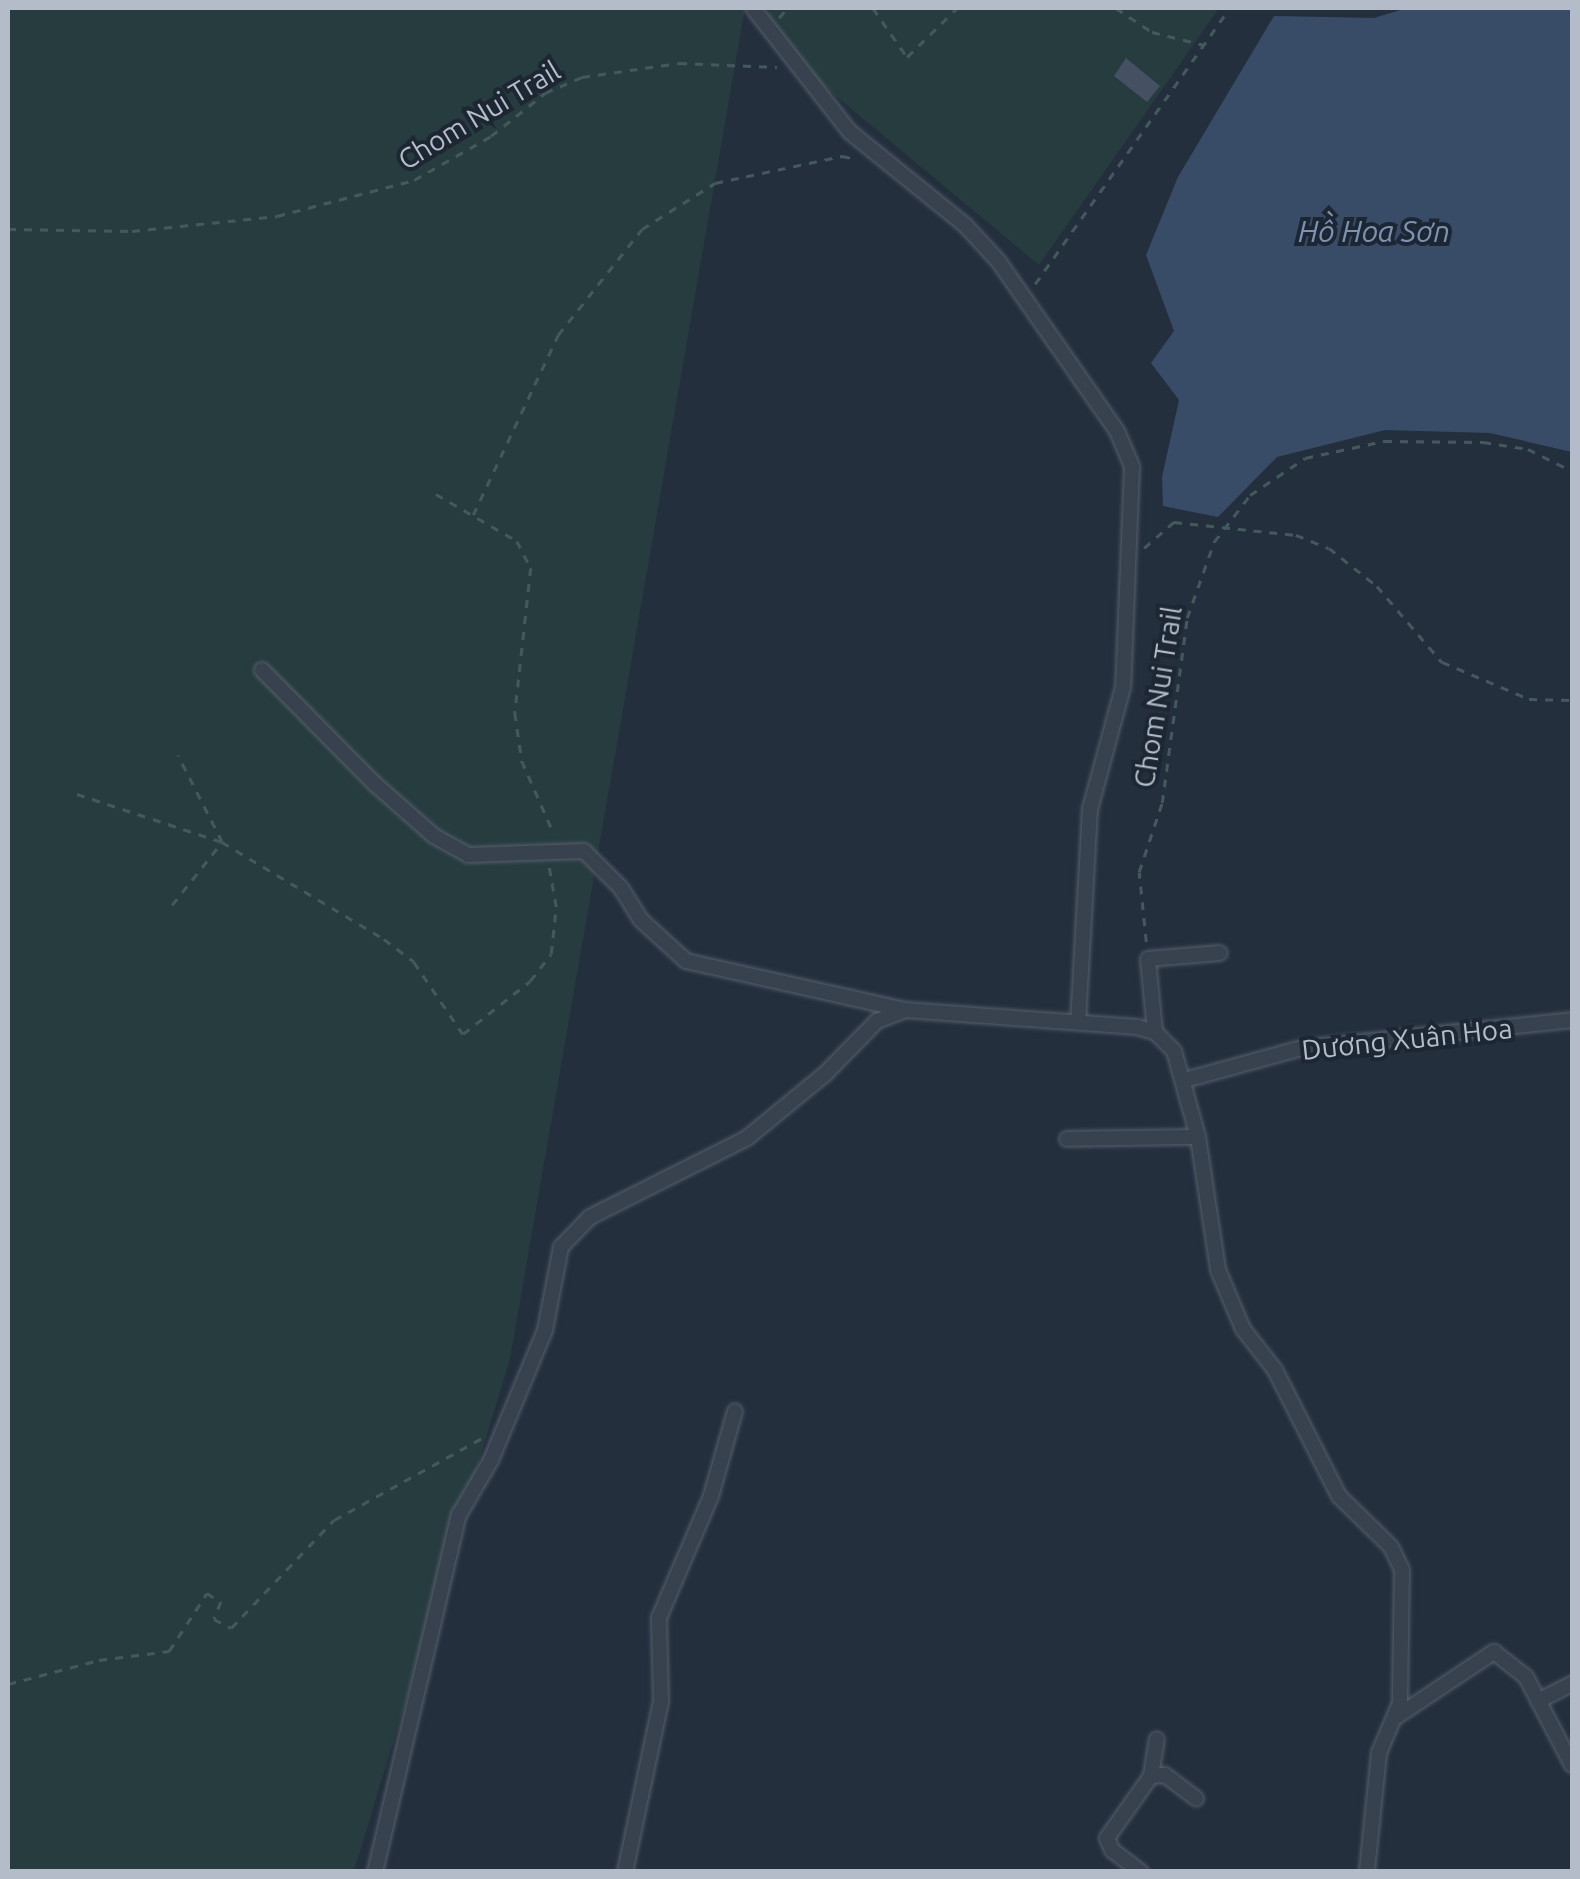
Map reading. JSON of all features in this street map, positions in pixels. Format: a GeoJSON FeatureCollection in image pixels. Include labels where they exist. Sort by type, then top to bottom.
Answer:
{"type":"FeatureCollection","features":[{"type":"Feature","properties":{"kind":"street"},"geometry":{"type":"LineString","coordinates":[[753,8],[850,132],[966,225],[1117,431],[1132,467],[1123,687],[1090,808],[1078,1022]]}},
{"type":"Feature","properties":{"kind":"street"},"geometry":{"type":"LineString","coordinates":[[262,670],[434,836],[468,856],[584,851],[604,867],[641,920],[686,961],[729,975],[816,985],[905,1010],[1078,1022],[1155,1032]]}},
{"type":"Feature","properties":{"kind":"street"},"geometry":{"type":"LineString","coordinates":[[1220,952],[1148,959],[1155,1032],[1174,1052],[1198,1137],[1218,1270],[1242,1329],[1275,1370],[1339,1496],[1392,1547],[1402,1570],[1400,1703],[1378,1753],[1367,1872]]}},
{"type":"Feature","properties":{"kind":"street"},"geometry":{"type":"LineString","coordinates":[[375,1872],[459,1515],[498,1444],[545,1330],[561,1246],[574,1230],[747,1138],[826,1074],[876,1022],[905,1010]]}},
{"type":"Feature","properties":{"kind":"street","name":"Dương Xuân Hoa"},"geometry":{"type":"LineString","coordinates":[[1184,1080],[1302,1048],[1572,1020]]}},
{"type":"Feature","properties":{"kind":"street"},"geometry":{"type":"LineString","coordinates":[[1067,1139],[1198,1137]]}},
{"type":"Feature","properties":{"kind":"street"},"geometry":{"type":"LineString","coordinates":[[624,1872],[660,1701],[659,1618],[711,1496],[735,1410]]}},
{"type":"Feature","properties":{"kind":"street"},"geometry":{"type":"LineString","coordinates":[[1390,1722],[1482,1655],[1494,1652],[1517,1665],[1572,1765]]}},
{"type":"Feature","properties":{"kind":"street"},"geometry":{"type":"LineString","coordinates":[[1538,1701],[1572,1684]]}},
{"type":"Feature","properties":{"kind":"street"},"geometry":{"type":"LineString","coordinates":[[1140,1872],[1112,1850],[1107,1838],[1151,1776],[1160,1757],[1158,1739]]}},
{"type":"Feature","properties":{"kind":"street"},"geometry":{"type":"LineString","coordinates":[[1151,1776],[1165,1775],[1196,1798]]}},
{"type":"Feature","properties":{"kind":"path"},"geometry":{"type":"LineString","coordinates":[[873,8],[907,57],[957,8]]}},
{"type":"Feature","properties":{"kind":"path"},"geometry":{"type":"LineString","coordinates":[[1116,8],[1152,32],[1205,45]]}},
{"type":"Feature","properties":{"kind":"path"},"geometry":{"type":"LineString","coordinates":[[1022,301],[1230,8]]}},
{"type":"Feature","properties":{"kind":"path","name":"Chom Nui Trail"},"geometry":{"type":"LineString","coordinates":[[8,230],[132,231],[277,216],[414,180],[491,136],[545,93],[582,77],[680,64],[766,68],[796,63]]}},
{"type":"Feature","properties":{"kind":"path"},"geometry":{"type":"LineString","coordinates":[[473,515],[558,335],[642,229],[715,183],[842,156],[865,161]]}},
{"type":"Feature","properties":{"kind":"path","name":"Chom Nui Trail"},"geometry":{"type":"LineString","coordinates":[[1148,959],[1139,872],[1162,803],[1187,618],[1224,525],[1282,469],[1330,451],[1384,441],[1483,442],[1528,449],[1572,471]]}},
{"type":"Feature","properties":{"kind":"path"},"geometry":{"type":"LineString","coordinates":[[76,794],[222,842],[414,962],[463,1034],[530,981],[551,954],[556,907],[554,855],[522,761],[516,713],[531,568],[518,541],[436,494]]}},
{"type":"Feature","properties":{"kind":"path"},"geometry":{"type":"LineString","coordinates":[[1129,547],[1150,548],[1152,537],[1174,522],[1296,535],[1329,548],[1378,586],[1442,662],[1529,698],[1572,700]]}},
{"type":"Feature","properties":{"kind":"path"},"geometry":{"type":"LineString","coordinates":[[178,756],[222,842]]}},
{"type":"Feature","properties":{"kind":"path"},"geometry":{"type":"LineString","coordinates":[[172,905],[222,842]]}},
{"type":"Feature","properties":{"kind":"path"},"geometry":{"type":"LineString","coordinates":[[8,1684],[99,1660],[169,1650],[207,1593],[221,1602],[214,1619],[231,1628],[334,1520],[474,1440],[498,1444]]}},
{"type":"Feature","properties":{"kind":"green space"},"geometry":{"type":"Polygon","coordinates":[[[8,8],[745,8],[510,1359],[354,1871],[8,1872],[8,8]]]}},
{"type":"Feature","properties":{"kind":"green space"},"geometry":{"type":"Polygon","coordinates":[[[773,8],[1219,8],[1039,265],[796,63],[766,14],[773,8]]]}},
{"type":"Feature","properties":{"kind":"water","name":"Hồ Hoa Sơn"},"geometry":{"type":"Polygon","coordinates":[[[1407,8],[1572,8],[1572,452],[1490,433],[1385,430],[1277,457],[1218,517],[1163,506],[1162,477],[1179,400],[1151,363],[1174,331],[1146,255],[1178,177],[1274,16],[1374,18],[1407,8]]]}},
{"type":"Feature","properties":{"kind":"building"},"geometry":{"type":"Polygon","coordinates":[[[1126,58],[1160,86],[1147,102],[1114,76],[1126,58]]]}}]}
